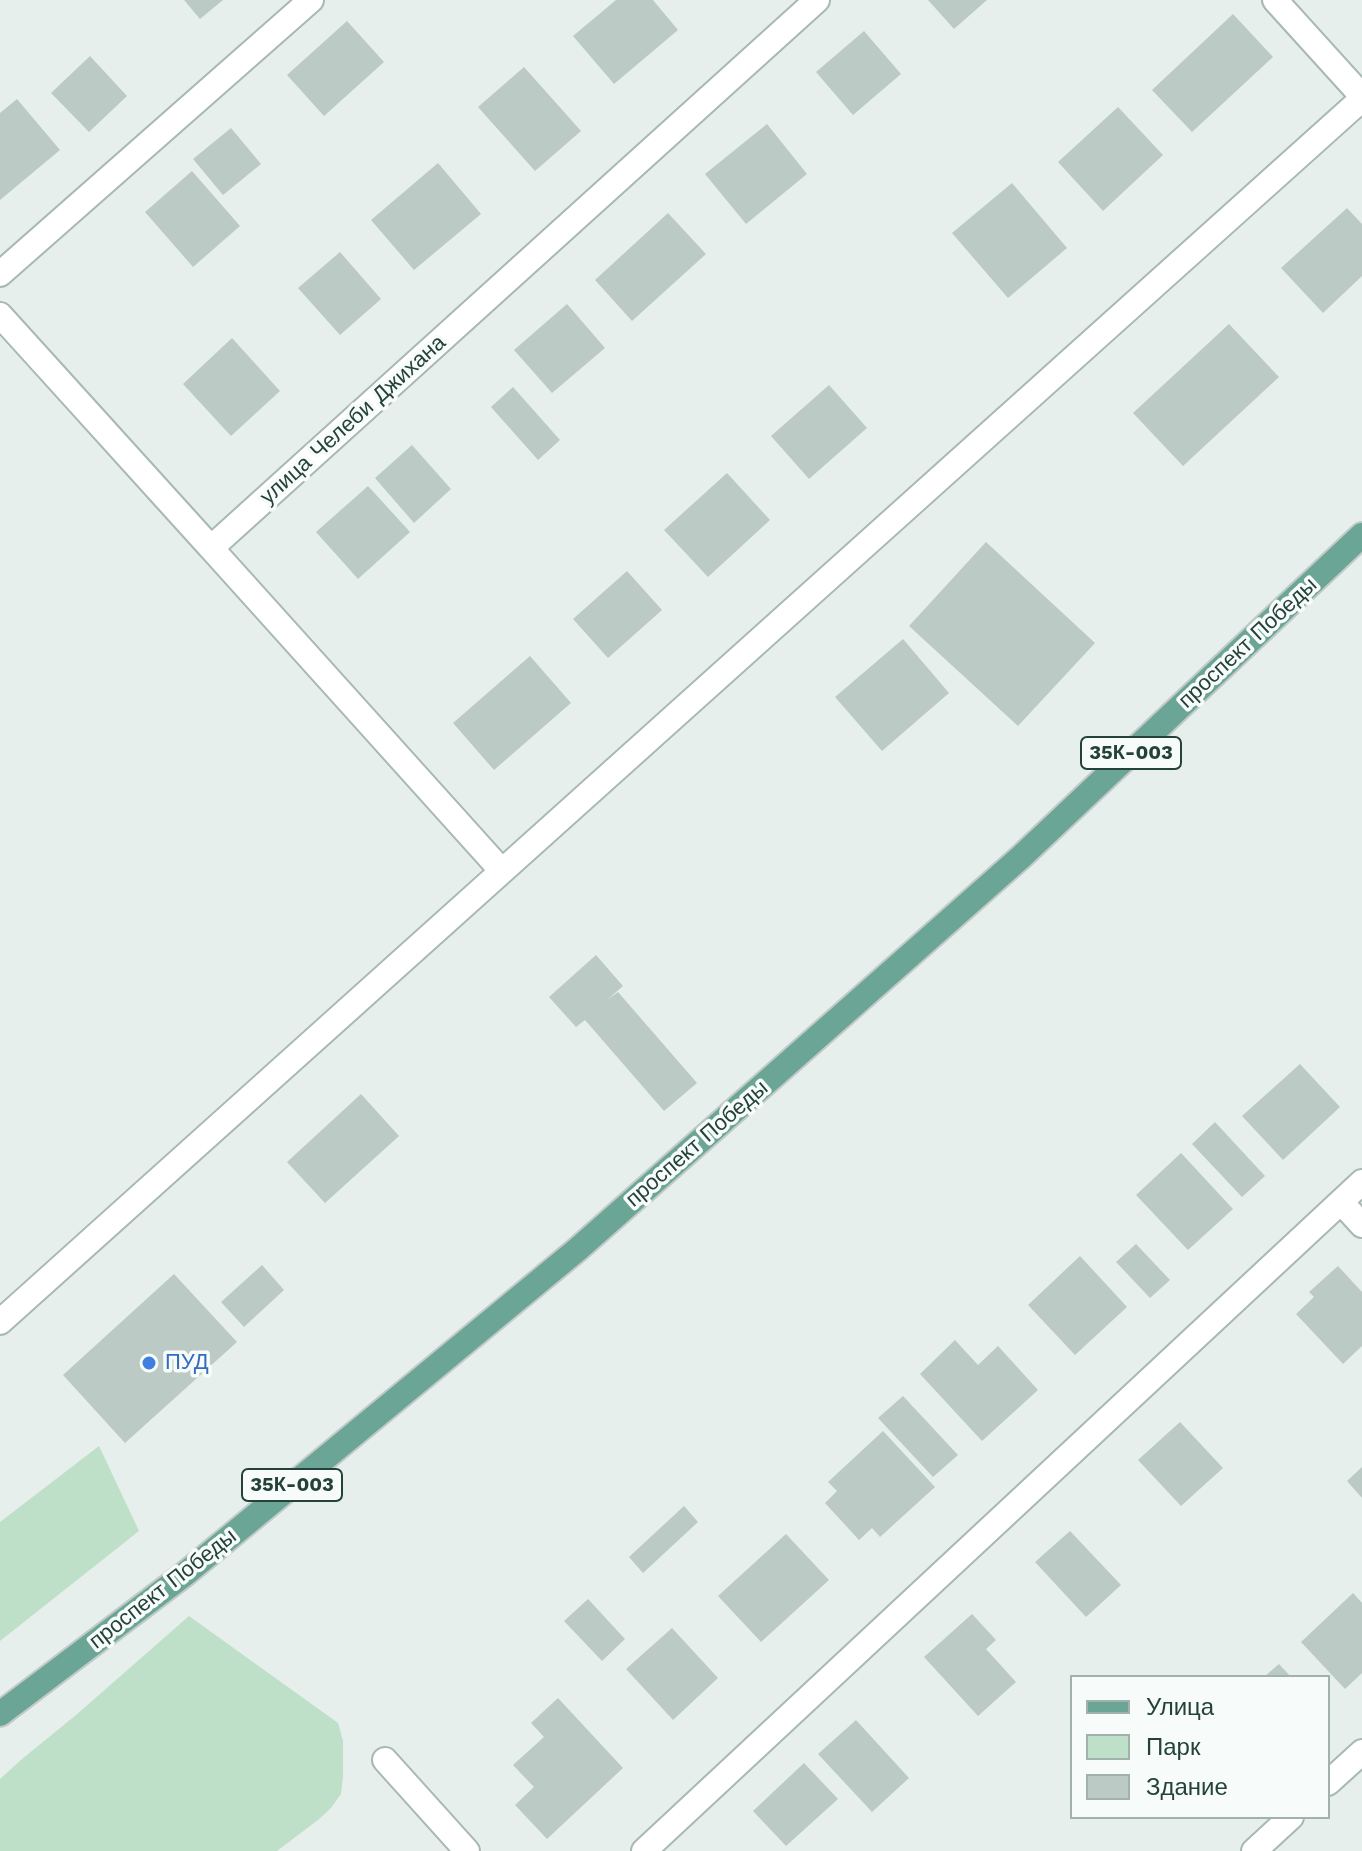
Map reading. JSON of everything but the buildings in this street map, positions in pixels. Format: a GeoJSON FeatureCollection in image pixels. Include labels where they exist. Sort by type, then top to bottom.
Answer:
{"type":"FeatureCollection","features":[{"type":"Feature","properties":{"kind":"main road","name":"проспект Победы"},"geometry":{"type":"LineString","coordinates":[[0,1714],[185,1574],[578,1249],[1010,867],[1362,535]]}},
{"type":"Feature","properties":{"kind":"street"},"geometry":{"type":"LineString","coordinates":[[0,274],[311,0]]}},
{"type":"Feature","properties":{"kind":"street","name":"улица Челеби Джихана"},"geometry":{"type":"LineString","coordinates":[[211,548],[817,0]]}},
{"type":"Feature","properties":{"kind":"street"},"geometry":{"type":"LineString","coordinates":[[0,1322],[1362,97],[1275,0]]}},
{"type":"Feature","properties":{"kind":"street"},"geometry":{"type":"LineString","coordinates":[[0,315],[501,870]]}},
{"type":"Feature","properties":{"kind":"street"},"geometry":{"type":"LineString","coordinates":[[644,1851],[1362,1182]]}},
{"type":"Feature","properties":{"kind":"street"},"geometry":{"type":"LineString","coordinates":[[1341,1202],[1362,1225]]}},
{"type":"Feature","properties":{"kind":"street"},"geometry":{"type":"LineString","coordinates":[[1330,1781],[1362,1752]]}},
{"type":"Feature","properties":{"kind":"street"},"geometry":{"type":"LineString","coordinates":[[385,1760],[467,1851]]}},
{"type":"Feature","properties":{"kind":"street"},"geometry":{"type":"LineString","coordinates":[[1254,1851],[1289,1819]]}},
{"type":"Feature","properties":{"kind":"green space"},"geometry":{"type":"Polygon","coordinates":[[[99,1446],[139,1531],[0,1641],[0,1522],[99,1446]]]}},
{"type":"Feature","properties":{"kind":"green space"},"geometry":{"type":"Polygon","coordinates":[[[189,1616],[338,1723],[343,1741],[343,1777],[341,1794],[331,1808],[277,1851],[0,1851],[0,1779],[189,1616]]]}},
{"type":"Feature","properties":{"kind":"place","name":"ПУД"},"geometry":{"type":"Point","coordinates":[149,1363]}}]}
